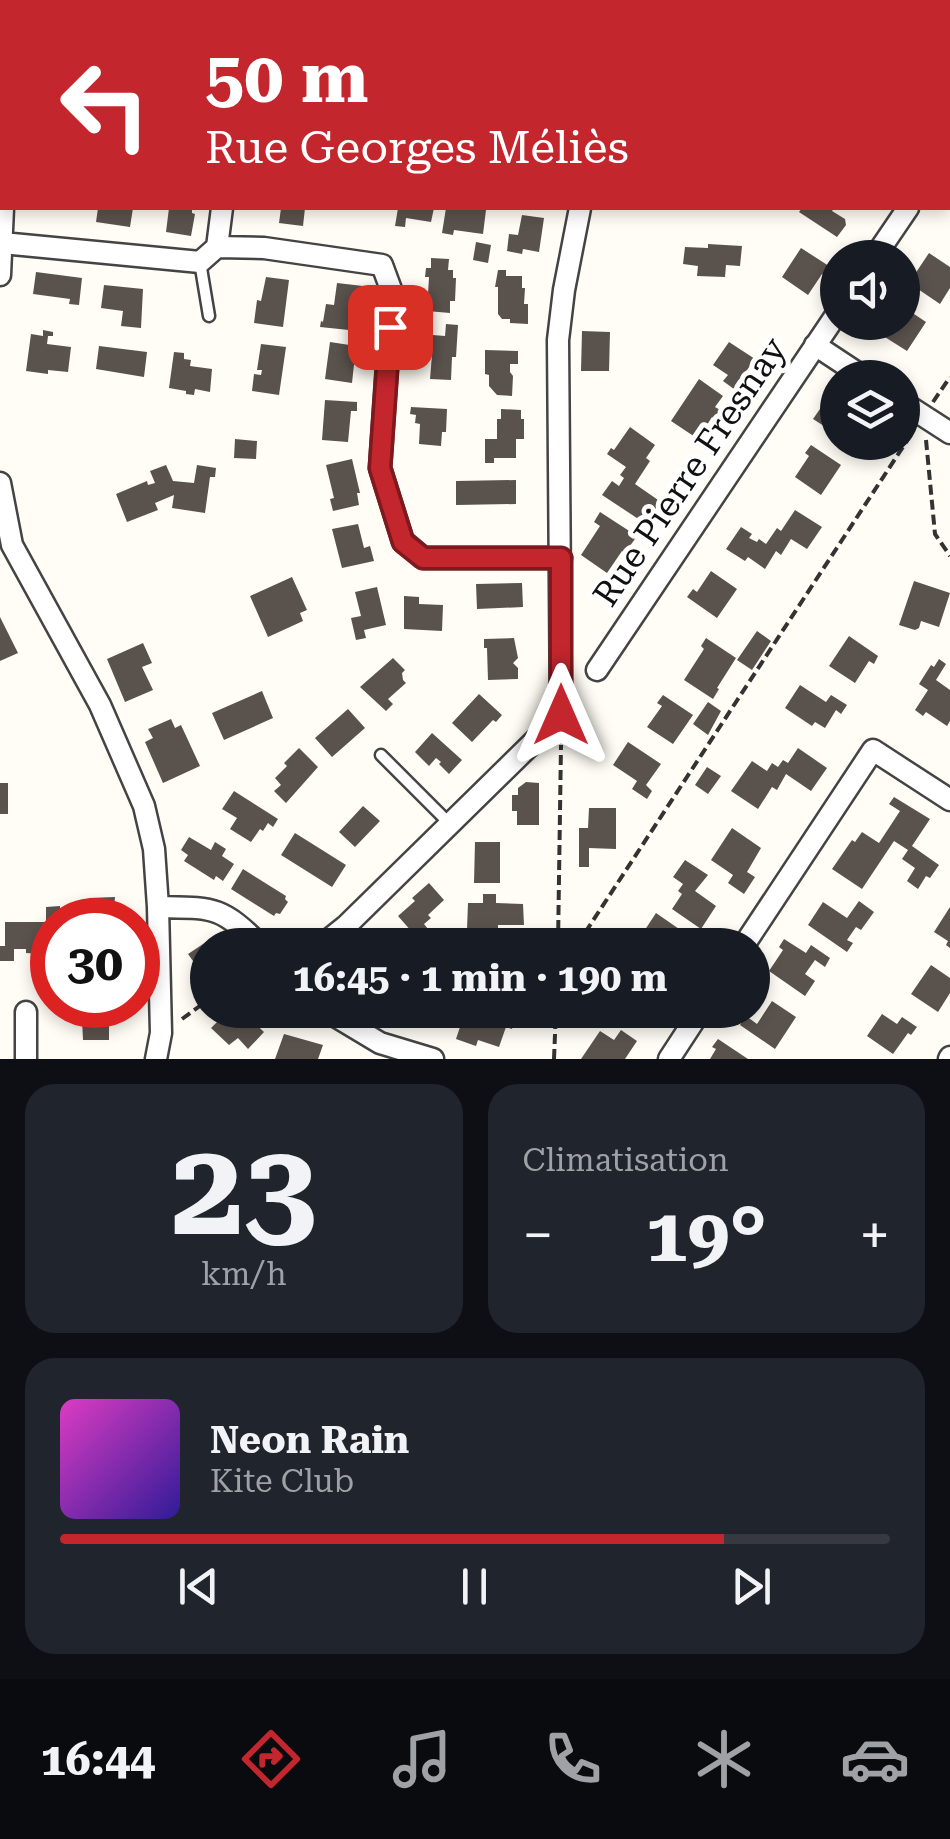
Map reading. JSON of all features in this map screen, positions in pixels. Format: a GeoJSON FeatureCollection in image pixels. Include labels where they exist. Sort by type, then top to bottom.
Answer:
{"type":"FeatureCollection","features":[{"type":"Feature","properties":{"kind":"street"},"geometry":{"type":"LineString","coordinates":[[0,275],[3,210]]}},
{"type":"Feature","properties":{"kind":"street"},"geometry":{"type":"LineString","coordinates":[[2,243],[200,262],[217,247],[222,210]]}},
{"type":"Feature","properties":{"kind":"street"},"geometry":{"type":"LineString","coordinates":[[344,928],[561,715],[558,340],[580,210]]}},
{"type":"Feature","properties":{"kind":"street"},"geometry":{"type":"LineString","coordinates":[[886,240],[907,210]]}},
{"type":"Feature","properties":{"kind":"street"},"geometry":{"type":"LineString","coordinates":[[217,247],[264,248],[382,265],[392,292],[380,468],[403,542],[423,558],[561,558]]}},
{"type":"Feature","properties":{"kind":"street","name":"Rue Pierre Fresnay"},"geometry":{"type":"LineString","coordinates":[[597,670],[820,337]]}},
{"type":"Feature","properties":{"kind":"street"},"geometry":{"type":"LineString","coordinates":[[815,344],[839,360]]}},
{"type":"Feature","properties":{"kind":"street"},"geometry":{"type":"LineString","coordinates":[[920,413],[950,433]]}},
{"type":"Feature","properties":{"kind":"street"},"geometry":{"type":"LineString","coordinates":[[0,484],[12,545],[100,705],[144,806],[154,848],[157,898]]}},
{"type":"Feature","properties":{"kind":"street"},"geometry":{"type":"LineString","coordinates":[[755,928],[873,750],[950,800]]}},
{"type":"Feature","properties":{"kind":"street"},"geometry":{"type":"LineString","coordinates":[[160,907],[211,908],[243,928]]}},
{"type":"Feature","properties":{"kind":"street"},"geometry":{"type":"LineString","coordinates":[[156,1059],[162,1034],[160,970]]}},
{"type":"Feature","properties":{"kind":"street"},"geometry":{"type":"LineString","coordinates":[[26,1012],[26,1059]]}},
{"type":"Feature","properties":{"kind":"street"},"geometry":{"type":"LineString","coordinates":[[355,1028],[380,1043],[433,1059]]}},
{"type":"Feature","properties":{"kind":"street"},"geometry":{"type":"LineString","coordinates":[[669,1059],[689,1028]]}},
{"type":"Feature","properties":{"kind":"lane"},"geometry":{"type":"LineString","coordinates":[[200,262],[210,316]]}},
{"type":"Feature","properties":{"kind":"lane"},"geometry":{"type":"LineString","coordinates":[[380,755],[450,824]]}},
{"type":"Feature","properties":{"kind":"path"},"geometry":{"type":"LineString","coordinates":[[588,928],[950,376]]}},
{"type":"Feature","properties":{"kind":"path"},"geometry":{"type":"LineString","coordinates":[[924,416],[935,534],[950,556]]}},
{"type":"Feature","properties":{"kind":"path"},"geometry":{"type":"LineString","coordinates":[[558,928],[561,715]]}},
{"type":"Feature","properties":{"kind":"path"},"geometry":{"type":"LineString","coordinates":[[162,1034],[190,1013]]}},
{"type":"Feature","properties":{"kind":"path"},"geometry":{"type":"LineString","coordinates":[[554,1059],[555,1028]]}},
{"type":"Feature","properties":{"kind":"building"},"geometry":{"type":"Polygon","coordinates":[[[98,210],[133,210],[130,227],[96,222],[98,210]]]}},
{"type":"Feature","properties":{"kind":"building"},"geometry":{"type":"Polygon","coordinates":[[[169,210],[192,210],[195,214],[191,236],[166,232],[169,210]]]}},
{"type":"Feature","properties":{"kind":"building"},"geometry":{"type":"Polygon","coordinates":[[[281,210],[305,210],[303,226],[279,223],[281,210]]]}},
{"type":"Feature","properties":{"kind":"building"},"geometry":{"type":"Polygon","coordinates":[[[398,210],[434,210],[431,222],[406,218],[405,227],[395,226],[398,210]]]}},
{"type":"Feature","properties":{"kind":"building"},"geometry":{"type":"Polygon","coordinates":[[[446,210],[486,210],[483,234],[454,230],[453,235],[442,233],[446,210]]]}},
{"type":"Feature","properties":{"kind":"building"},"geometry":{"type":"Polygon","coordinates":[[[833,210],[845,219],[846,225],[837,237],[799,212],[833,210]]]}},
{"type":"Feature","properties":{"kind":"building"},"geometry":{"type":"Polygon","coordinates":[[[522,215],[544,218],[539,252],[507,251],[509,234],[518,235],[522,215]]]}},
{"type":"Feature","properties":{"kind":"building"},"geometry":{"type":"Polygon","coordinates":[[[476,242],[491,245],[488,263],[473,260],[476,242]]]}},
{"type":"Feature","properties":{"kind":"building"},"geometry":{"type":"Polygon","coordinates":[[[708,244],[742,246],[740,266],[726,265],[725,277],[697,276],[698,266],[683,264],[685,247],[708,248],[708,244]]]}},
{"type":"Feature","properties":{"kind":"building"},"geometry":{"type":"Polygon","coordinates":[[[801,248],[820,260],[820,277],[808,295],[782,277],[801,248]]]}},
{"type":"Feature","properties":{"kind":"building"},"geometry":{"type":"Polygon","coordinates":[[[929,253],[950,267],[950,288],[940,304],[920,290],[920,266],[929,253]]]}},
{"type":"Feature","properties":{"kind":"building"},"geometry":{"type":"Polygon","coordinates":[[[431,258],[449,259],[448,270],[453,270],[456,278],[450,313],[427,311],[429,277],[425,277],[426,268],[431,268],[431,258]]]}},
{"type":"Feature","properties":{"kind":"building"},"geometry":{"type":"Polygon","coordinates":[[[498,270],[506,270],[506,276],[522,276],[528,324],[510,323],[510,319],[502,319],[498,314],[498,270]]]}},
{"type":"Feature","properties":{"kind":"building"},"geometry":{"type":"Polygon","coordinates":[[[36,272],[82,278],[79,305],[69,304],[70,299],[33,294],[36,272]]]}},
{"type":"Feature","properties":{"kind":"building"},"geometry":{"type":"Polygon","coordinates":[[[266,277],[289,280],[283,327],[254,323],[266,277]]]}},
{"type":"Feature","properties":{"kind":"building"},"geometry":{"type":"Polygon","coordinates":[[[337,283],[363,286],[359,322],[352,321],[349,330],[320,327],[326,304],[334,305],[337,283]]]}},
{"type":"Feature","properties":{"kind":"building"},"geometry":{"type":"Polygon","coordinates":[[[104,285],[143,289],[141,328],[121,326],[123,311],[101,308],[104,285]]]}},
{"type":"Feature","properties":{"kind":"building"},"geometry":{"type":"Polygon","coordinates":[[[446,324],[458,325],[451,380],[430,379],[432,355],[425,354],[426,345],[420,344],[420,334],[445,336],[446,324]]]}},
{"type":"Feature","properties":{"kind":"building"},"geometry":{"type":"Polygon","coordinates":[[[43,330],[53,332],[47,344],[71,347],[68,372],[26,371],[31,334],[43,336],[43,330]]]}},
{"type":"Feature","properties":{"kind":"building"},"geometry":{"type":"Polygon","coordinates":[[[582,331],[610,332],[609,371],[581,371],[582,331]]]}},
{"type":"Feature","properties":{"kind":"building"},"geometry":{"type":"Polygon","coordinates":[[[890,340],[914,340],[907,351],[890,340]]]}},
{"type":"Feature","properties":{"kind":"building"},"geometry":{"type":"Polygon","coordinates":[[[330,342],[356,346],[352,383],[325,379],[330,342]]]}},
{"type":"Feature","properties":{"kind":"building"},"geometry":{"type":"Polygon","coordinates":[[[729,342],[755,359],[739,381],[744,384],[738,392],[723,381],[728,375],[713,365],[729,342]]]}},
{"type":"Feature","properties":{"kind":"building"},"geometry":{"type":"Polygon","coordinates":[[[261,344],[286,347],[279,395],[252,391],[254,374],[261,375],[262,370],[257,370],[261,344]]]}},
{"type":"Feature","properties":{"kind":"building"},"geometry":{"type":"Polygon","coordinates":[[[99,346],[147,352],[144,377],[96,369],[99,346]]]}},
{"type":"Feature","properties":{"kind":"building"},"geometry":{"type":"Polygon","coordinates":[[[485,350],[518,351],[518,364],[510,364],[512,396],[497,395],[489,386],[485,350]]]}},
{"type":"Feature","properties":{"kind":"building"},"geometry":{"type":"Polygon","coordinates":[[[174,352],[184,353],[184,359],[191,360],[190,366],[212,369],[210,392],[195,389],[194,395],[169,388],[174,352]]]}},
{"type":"Feature","properties":{"kind":"building"},"geometry":{"type":"Polygon","coordinates":[[[699,379],[723,396],[715,407],[722,411],[716,420],[712,417],[698,439],[671,421],[699,379]]]}},
{"type":"Feature","properties":{"kind":"building"},"geometry":{"type":"Polygon","coordinates":[[[325,400],[357,402],[357,411],[351,411],[348,442],[322,440],[325,400]]]}},
{"type":"Feature","properties":{"kind":"building"},"geometry":{"type":"Polygon","coordinates":[[[411,407],[447,409],[441,446],[419,444],[420,424],[415,423],[416,415],[410,414],[411,407]]]}},
{"type":"Feature","properties":{"kind":"building"},"geometry":{"type":"Polygon","coordinates":[[[501,409],[521,410],[524,439],[516,439],[516,458],[494,458],[494,463],[485,463],[485,439],[497,439],[501,409]]]}},
{"type":"Feature","properties":{"kind":"building"},"geometry":{"type":"Polygon","coordinates":[[[630,427],[655,445],[635,484],[661,502],[646,524],[602,495],[612,481],[619,486],[624,478],[620,475],[626,467],[607,454],[630,427]]]}},
{"type":"Feature","properties":{"kind":"building"},"geometry":{"type":"Polygon","coordinates":[[[235,439],[257,441],[256,459],[234,458],[235,439]]]}},
{"type":"Feature","properties":{"kind":"building"},"geometry":{"type":"Polygon","coordinates":[[[811,445],[820,451],[820,460],[834,460],[841,465],[821,495],[795,477],[809,456],[805,453],[811,445]]]}},
{"type":"Feature","properties":{"kind":"building"},"geometry":{"type":"Polygon","coordinates":[[[352,459],[359,505],[333,511],[326,465],[352,459]]]}},
{"type":"Feature","properties":{"kind":"building"},"geometry":{"type":"Polygon","coordinates":[[[166,465],[173,481],[194,483],[197,465],[216,468],[215,477],[210,477],[205,513],[172,508],[174,495],[155,503],[158,510],[127,522],[116,494],[147,481],[148,485],[155,483],[150,471],[166,465]]]}},
{"type":"Feature","properties":{"kind":"building"},"geometry":{"type":"Polygon","coordinates":[[[516,480],[516,504],[456,505],[456,481],[516,480]]]}},
{"type":"Feature","properties":{"kind":"building"},"geometry":{"type":"Polygon","coordinates":[[[795,510],[822,527],[807,549],[791,539],[781,555],[776,551],[765,569],[726,549],[741,527],[752,534],[749,538],[766,544],[795,510]]]}},
{"type":"Feature","properties":{"kind":"building"},"geometry":{"type":"Polygon","coordinates":[[[600,512],[637,536],[607,573],[581,555],[600,526],[594,522],[600,512]]]}},
{"type":"Feature","properties":{"kind":"building"},"geometry":{"type":"Polygon","coordinates":[[[358,524],[364,548],[370,546],[374,561],[342,568],[332,529],[358,524]]]}},
{"type":"Feature","properties":{"kind":"building"},"geometry":{"type":"Polygon","coordinates":[[[711,571],[737,589],[717,618],[687,597],[693,589],[697,592],[711,571]]]}},
{"type":"Feature","properties":{"kind":"building"},"geometry":{"type":"Polygon","coordinates":[[[292,577],[307,610],[300,613],[303,621],[268,637],[250,596],[292,577]]]}},
{"type":"Feature","properties":{"kind":"building"},"geometry":{"type":"Polygon","coordinates":[[[914,581],[950,593],[939,627],[921,621],[915,630],[899,625],[914,581]]]}},
{"type":"Feature","properties":{"kind":"building"},"geometry":{"type":"Polygon","coordinates":[[[522,583],[523,607],[477,609],[476,584],[522,583]]]}},
{"type":"Feature","properties":{"kind":"building"},"geometry":{"type":"Polygon","coordinates":[[[377,587],[386,625],[364,630],[366,638],[356,640],[351,618],[361,616],[355,592],[377,587]]]}},
{"type":"Feature","properties":{"kind":"building"},"geometry":{"type":"Polygon","coordinates":[[[404,596],[419,597],[419,604],[443,605],[442,631],[404,629],[404,596]]]}},
{"type":"Feature","properties":{"kind":"building"},"geometry":{"type":"Polygon","coordinates":[[[0,617],[18,653],[0,661],[0,617]]]}},
{"type":"Feature","properties":{"kind":"building"},"geometry":{"type":"Polygon","coordinates":[[[757,631],[771,641],[752,670],[737,660],[757,631]]]}},
{"type":"Feature","properties":{"kind":"building"},"geometry":{"type":"Polygon","coordinates":[[[849,636],[878,656],[874,664],[869,661],[855,683],[829,666],[849,636]]]}},
{"type":"Feature","properties":{"kind":"building"},"geometry":{"type":"Polygon","coordinates":[[[514,638],[518,658],[513,663],[518,668],[518,679],[488,680],[484,639],[514,638]]]}},
{"type":"Feature","properties":{"kind":"building"},"geometry":{"type":"Polygon","coordinates":[[[706,638],[736,658],[713,699],[684,680],[704,649],[701,646],[706,638]]]}},
{"type":"Feature","properties":{"kind":"building"},"geometry":{"type":"Polygon","coordinates":[[[143,643],[152,663],[142,667],[153,690],[125,702],[107,659],[143,643]]]}},
{"type":"Feature","properties":{"kind":"building"},"geometry":{"type":"Polygon","coordinates":[[[393,658],[405,670],[402,673],[406,683],[388,699],[393,704],[386,711],[360,687],[393,658]]]}},
{"type":"Feature","properties":{"kind":"building"},"geometry":{"type":"Polygon","coordinates":[[[939,659],[946,664],[936,680],[950,690],[947,726],[926,712],[923,716],[915,710],[928,690],[919,684],[939,659]]]}},
{"type":"Feature","properties":{"kind":"building"},"geometry":{"type":"Polygon","coordinates":[[[800,685],[826,702],[831,695],[847,705],[841,714],[836,710],[825,728],[815,722],[812,726],[785,708],[800,685]]]}},
{"type":"Feature","properties":{"kind":"building"},"geometry":{"type":"Polygon","coordinates":[[[262,691],[273,718],[224,740],[212,713],[262,691]]]}},
{"type":"Feature","properties":{"kind":"building"},"geometry":{"type":"Polygon","coordinates":[[[479,694],[502,715],[472,742],[452,723],[479,694]]]}},
{"type":"Feature","properties":{"kind":"building"},"geometry":{"type":"Polygon","coordinates":[[[663,695],[693,715],[673,744],[647,727],[662,706],[657,703],[663,695]]]}},
{"type":"Feature","properties":{"kind":"building"},"geometry":{"type":"Polygon","coordinates":[[[708,702],[721,711],[708,735],[693,724],[708,702]]]}},
{"type":"Feature","properties":{"kind":"building"},"geometry":{"type":"Polygon","coordinates":[[[348,709],[365,728],[332,757],[315,738],[348,709]]]}},
{"type":"Feature","properties":{"kind":"building"},"geometry":{"type":"Polygon","coordinates":[[[171,719],[175,728],[181,725],[200,766],[163,783],[145,742],[153,738],[148,729],[171,719]]]}},
{"type":"Feature","properties":{"kind":"building"},"geometry":{"type":"Polygon","coordinates":[[[432,733],[462,760],[449,774],[436,758],[429,766],[415,752],[432,733]]]}},
{"type":"Feature","properties":{"kind":"building"},"geometry":{"type":"Polygon","coordinates":[[[628,742],[661,764],[646,785],[652,791],[647,799],[632,789],[637,781],[613,765],[628,742]]]}},
{"type":"Feature","properties":{"kind":"building"},"geometry":{"type":"Polygon","coordinates":[[[299,748],[318,767],[286,803],[274,791],[281,785],[275,778],[299,748]]]}},
{"type":"Feature","properties":{"kind":"building"},"geometry":{"type":"Polygon","coordinates":[[[798,748],[827,768],[811,791],[786,774],[758,809],[731,791],[752,761],[767,771],[772,763],[778,767],[783,760],[788,763],[798,748]]]}},
{"type":"Feature","properties":{"kind":"building"},"geometry":{"type":"Polygon","coordinates":[[[707,767],[721,776],[708,794],[695,785],[707,767]]]}},
{"type":"Feature","properties":{"kind":"building"},"geometry":{"type":"Polygon","coordinates":[[[526,782],[539,783],[539,825],[517,825],[517,811],[512,811],[512,795],[518,795],[518,788],[526,782]]]}},
{"type":"Feature","properties":{"kind":"building"},"geometry":{"type":"Polygon","coordinates":[[[0,783],[8,783],[8,814],[0,814],[0,783]]]}},
{"type":"Feature","properties":{"kind":"building"},"geometry":{"type":"Polygon","coordinates":[[[234,791],[278,819],[273,827],[268,823],[263,831],[260,829],[251,842],[230,829],[237,818],[222,809],[234,791]]]}},
{"type":"Feature","properties":{"kind":"building"},"geometry":{"type":"Polygon","coordinates":[[[894,797],[930,819],[912,846],[939,865],[918,889],[907,881],[915,868],[902,859],[908,850],[894,841],[862,889],[832,869],[862,832],[879,843],[900,811],[889,804],[894,797]]]}},
{"type":"Feature","properties":{"kind":"building"},"geometry":{"type":"Polygon","coordinates":[[[363,806],[380,821],[355,847],[339,832],[363,806]]]}},
{"type":"Feature","properties":{"kind":"building"},"geometry":{"type":"Polygon","coordinates":[[[589,808],[616,808],[616,849],[589,848],[589,867],[579,867],[579,828],[588,828],[589,808]]]}},
{"type":"Feature","properties":{"kind":"building"},"geometry":{"type":"Polygon","coordinates":[[[732,828],[761,848],[747,872],[755,877],[744,894],[728,883],[733,875],[711,860],[732,828]]]}},
{"type":"Feature","properties":{"kind":"building"},"geometry":{"type":"Polygon","coordinates":[[[295,833],[346,865],[332,887],[281,855],[295,833]]]}},
{"type":"Feature","properties":{"kind":"building"},"geometry":{"type":"Polygon","coordinates":[[[189,837],[211,850],[215,842],[226,849],[222,856],[234,864],[223,881],[216,876],[214,880],[184,861],[188,855],[181,850],[189,837]]]}},
{"type":"Feature","properties":{"kind":"building"},"geometry":{"type":"Polygon","coordinates":[[[475,842],[500,842],[500,883],[474,883],[475,842]]]}},
{"type":"Feature","properties":{"kind":"building"},"geometry":{"type":"Polygon","coordinates":[[[685,860],[708,875],[695,891],[716,906],[702,928],[672,909],[682,894],[678,891],[683,884],[673,877],[685,860]]]}},
{"type":"Feature","properties":{"kind":"building"},"geometry":{"type":"Polygon","coordinates":[[[243,869],[286,896],[288,902],[280,914],[274,916],[231,889],[243,869]]]}},
{"type":"Feature","properties":{"kind":"building"},"geometry":{"type":"Polygon","coordinates":[[[429,883],[444,900],[428,915],[431,918],[424,924],[427,928],[408,928],[398,916],[415,901],[412,898],[429,883]]]}},
{"type":"Feature","properties":{"kind":"building"},"geometry":{"type":"Polygon","coordinates":[[[483,894],[496,894],[496,903],[523,904],[524,925],[467,928],[468,903],[483,903],[483,894]]]}},
{"type":"Feature","properties":{"kind":"building"},"geometry":{"type":"Polygon","coordinates":[[[859,901],[874,912],[861,930],[856,927],[847,940],[853,943],[847,952],[808,925],[823,902],[847,918],[859,901]]]}},
{"type":"Feature","properties":{"kind":"building"},"geometry":{"type":"Polygon","coordinates":[[[950,907],[950,948],[946,945],[948,941],[934,932],[950,907]]]}},
{"type":"Feature","properties":{"kind":"building"},"geometry":{"type":"Polygon","coordinates":[[[656,913],[678,928],[646,928],[656,913]]]}},
{"type":"Feature","properties":{"kind":"building"},"geometry":{"type":"Polygon","coordinates":[[[5,922],[30,922],[30,953],[26,949],[14,949],[14,961],[0,961],[0,946],[5,946],[5,922]]]}},
{"type":"Feature","properties":{"kind":"building"},"geometry":{"type":"Polygon","coordinates":[[[784,939],[806,953],[811,945],[830,958],[825,967],[815,960],[805,974],[815,981],[805,996],[770,972],[783,950],[779,947],[784,939]]]}},
{"type":"Feature","properties":{"kind":"building"},"geometry":{"type":"Polygon","coordinates":[[[931,965],[950,978],[950,993],[938,1012],[911,994],[931,965]]]}},
{"type":"Feature","properties":{"kind":"building"},"geometry":{"type":"Polygon","coordinates":[[[772,1001],[796,1017],[775,1049],[744,1028],[770,1028],[772,1001]]]}},
{"type":"Feature","properties":{"kind":"building"},"geometry":{"type":"Polygon","coordinates":[[[882,1014],[897,1024],[902,1017],[917,1027],[893,1054],[867,1036],[882,1014]]]}},
{"type":"Feature","properties":{"kind":"building"},"geometry":{"type":"Polygon","coordinates":[[[82,1028],[109,1028],[109,1040],[83,1040],[82,1028]]]}},
{"type":"Feature","properties":{"kind":"building"},"geometry":{"type":"Polygon","coordinates":[[[211,1028],[260,1028],[264,1032],[248,1049],[238,1038],[229,1045],[211,1028]]]}},
{"type":"Feature","properties":{"kind":"building"},"geometry":{"type":"Polygon","coordinates":[[[460,1028],[506,1028],[499,1047],[478,1040],[476,1046],[456,1039],[460,1028]]]}},
{"type":"Feature","properties":{"kind":"building"},"geometry":{"type":"Polygon","coordinates":[[[621,1030],[637,1041],[625,1059],[581,1059],[600,1031],[614,1040],[621,1030]]]}},
{"type":"Feature","properties":{"kind":"building"},"geometry":{"type":"Polygon","coordinates":[[[284,1034],[323,1045],[318,1059],[275,1059],[284,1034]]]}},
{"type":"Feature","properties":{"kind":"building"},"geometry":{"type":"Polygon","coordinates":[[[718,1039],[748,1059],[710,1059],[718,1039]]]}},
{"type":"Feature","properties":{"kind":"route"},"geometry":{"type":"LineString","coordinates":[[390,327],[380,468],[403,542],[423,558],[561,558],[561,715]]}}]}
